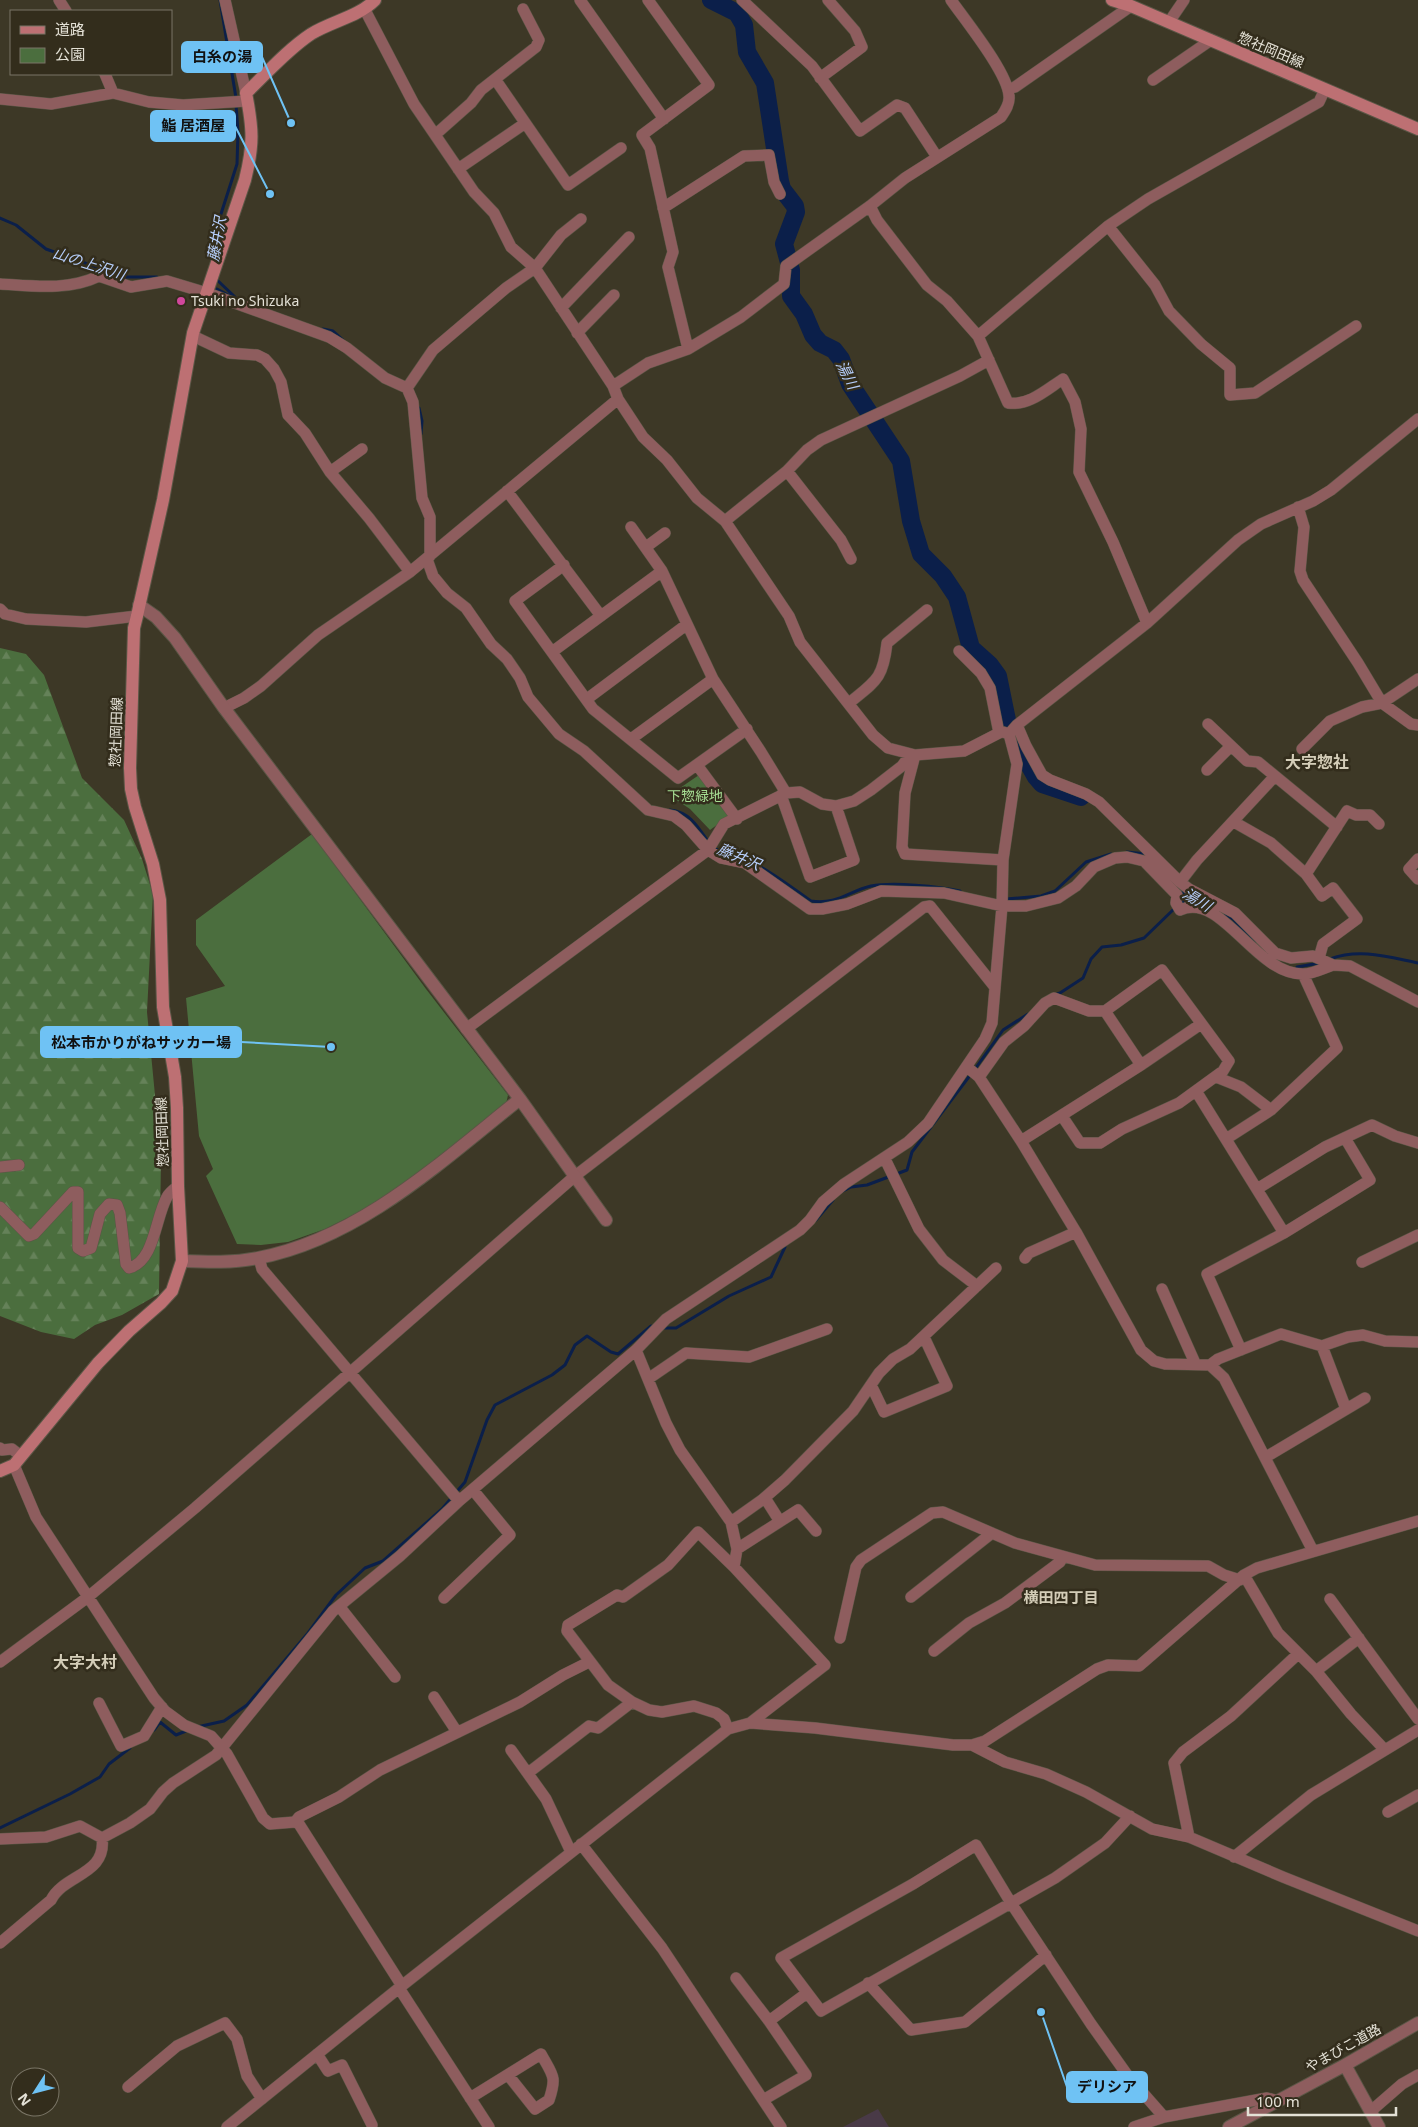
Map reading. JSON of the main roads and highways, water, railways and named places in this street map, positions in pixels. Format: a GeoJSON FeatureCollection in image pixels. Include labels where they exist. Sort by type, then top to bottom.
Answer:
{"type":"FeatureCollection","features":[{"type":"Feature","properties":{"kind":"main road","name":"惣社岡田線"},"geometry":{"type":"LineString","coordinates":[[0,1471],[17,1460],[98,1363],[172,1291],[182,1261],[178,1186],[177,1108],[175,1077],[163,1007],[160,900],[153,864],[131,789],[134,628],[163,500],[193,336],[243,188],[252,154],[253,136],[247,97],[300,42],[340,20],[365,10],[375,0]]}},
{"type":"Feature","properties":{"kind":"main road","name":"惣社岡田線"},"geometry":{"type":"LineString","coordinates":[[1115,0],[1418,129]]}},
{"type":"Feature","properties":{"kind":"waterway","name":"藤井沢"},"geometry":{"type":"LineString","coordinates":[[220,0],[236,98]]}},
{"type":"Feature","properties":{"kind":"waterway","name":"湯川"},"geometry":{"type":"LineString","coordinates":[[711,0],[737,13],[744,25],[747,52],[765,83],[780,181],[782,189],[795,206],[796,212],[784,244],[791,270],[791,296],[804,314],[813,335],[820,343],[834,350],[841,359],[850,384],[901,461],[911,521],[921,554],[943,576],[957,597],[971,648],[990,665],[998,676],[1008,725]]}},
{"type":"Feature","properties":{"kind":"waterway","name":"藤井沢"},"geometry":{"type":"LineString","coordinates":[[212,262],[220,217],[237,164],[238,132],[236,104]]}},
{"type":"Feature","properties":{"kind":"waterway","name":"山の上沢川"},"geometry":{"type":"LineString","coordinates":[[0,218],[16,225],[46,249],[124,277],[157,277]]}},
{"type":"Feature","properties":{"kind":"waterway","name":"藤井沢"},"geometry":{"type":"LineString","coordinates":[[216,279],[235,297]]}},
{"type":"Feature","properties":{"kind":"waterway","name":"山の上沢川"},"geometry":{"type":"LineString","coordinates":[[217,289],[230,296]]}},
{"type":"Feature","properties":{"kind":"waterway","name":"藤井沢"},"geometry":{"type":"LineString","coordinates":[[323,329],[333,331],[343,340]]}},
{"type":"Feature","properties":{"kind":"waterway","name":"藤井沢"},"geometry":{"type":"LineString","coordinates":[[419,408],[422,421],[421,434]]}},
{"type":"Feature","properties":{"kind":"waterway","name":"湯川"},"geometry":{"type":"LineString","coordinates":[[1017,743],[1042,784],[1081,797]]}},
{"type":"Feature","properties":{"kind":"waterway","name":"藤井沢"},"geometry":{"type":"LineString","coordinates":[[670,810],[677,811],[693,821],[709,843]]}},
{"type":"Feature","properties":{"kind":"waterway","name":"藤井沢"},"geometry":{"type":"LineString","coordinates":[[715,849],[743,858],[776,877],[811,901],[828,901],[863,888],[891,884],[916,885],[960,891]]}},
{"type":"Feature","properties":{"kind":"waterway","name":"藤井沢"},"geometry":{"type":"LineString","coordinates":[[1127,852],[1146,854]]}},
{"type":"Feature","properties":{"kind":"waterway","name":"藤井沢"},"geometry":{"type":"LineString","coordinates":[[1006,899],[1041,896],[1055,891],[1086,862],[1111,854]]}},
{"type":"Feature","properties":{"kind":"waterway","name":"湯川"},"geometry":{"type":"LineString","coordinates":[[1167,877],[1186,897]]}},
{"type":"Feature","properties":{"kind":"waterway","name":"湯川"},"geometry":{"type":"LineString","coordinates":[[1180,904],[1186,897],[1202,904]]}},
{"type":"Feature","properties":{"kind":"waterway"},"geometry":{"type":"LineString","coordinates":[[1055,995],[1083,978],[1091,959],[1102,947],[1121,945],[1144,938],[1175,908]]}},
{"type":"Feature","properties":{"kind":"waterway","name":"湯川"},"geometry":{"type":"LineString","coordinates":[[1215,909],[1233,919],[1257,945]]}},
{"type":"Feature","properties":{"kind":"waterway","name":"湯川"},"geometry":{"type":"LineString","coordinates":[[1330,959],[1352,954],[1363,954],[1385,956],[1418,963]]}},
{"type":"Feature","properties":{"kind":"waterway","name":"湯川"},"geometry":{"type":"LineString","coordinates":[[1297,967],[1320,963]]}},
{"type":"Feature","properties":{"kind":"waterway"},"geometry":{"type":"LineString","coordinates":[[975,1069],[1003,1030],[1028,1014]]}},
{"type":"Feature","properties":{"kind":"waterway"},"geometry":{"type":"LineString","coordinates":[[843,1191],[851,1187],[867,1185],[907,1170],[912,1152],[971,1074]]}},
{"type":"Feature","properties":{"kind":"waterway"},"geometry":{"type":"LineString","coordinates":[[816,1220],[833,1200]]}},
{"type":"Feature","properties":{"kind":"waterway"},"geometry":{"type":"LineString","coordinates":[[662,1328],[676,1328],[729,1296],[771,1277],[785,1247]]}},
{"type":"Feature","properties":{"kind":"waterway"},"geometry":{"type":"LineString","coordinates":[[197,1727],[224,1721],[247,1705],[308,1633],[336,1595],[365,1568],[383,1561],[442,1509],[465,1482],[487,1420],[495,1405],[552,1375],[565,1365],[575,1345],[587,1336],[611,1352],[618,1354],[651,1326],[656,1327]]}},
{"type":"Feature","properties":{"kind":"waterway"},"geometry":{"type":"LineString","coordinates":[[154,1730],[160,1722],[176,1735],[186,1731]]}},
{"type":"Feature","properties":{"kind":"waterway"},"geometry":{"type":"LineString","coordinates":[[0,1828],[70,1794],[100,1777],[109,1764],[130,1748]]}},
{"type":"Feature","properties":{"kind":"place","name":"白糸の湯"},"geometry":{"type":"Point","coordinates":[291,123]}},
{"type":"Feature","properties":{"kind":"place","name":"鮨 居酒屋"},"geometry":{"type":"Point","coordinates":[270,194]}},
{"type":"Feature","properties":{"kind":"place","name":"Tsuki no Shizuka"},"geometry":{"type":"Point","coordinates":[181,301]}},
{"type":"Feature","properties":{"kind":"place","name":"松本市かりがねサッカー場"},"geometry":{"type":"Point","coordinates":[331,1047]}},
{"type":"Feature","properties":{"kind":"place","name":"デリシア"},"geometry":{"type":"Point","coordinates":[1041,2012]}},
{"type":"Feature","properties":{"kind":"district","name":"大字惣社"},"geometry":{"type":"Point","coordinates":[1317,762]}},
{"type":"Feature","properties":{"kind":"district","name":"横田四丁目"},"geometry":{"type":"Point","coordinates":[1061,1598]}},
{"type":"Feature","properties":{"kind":"district","name":"大字大村"},"geometry":{"type":"Point","coordinates":[85,1662]}},
{"type":"Feature","properties":{"kind":"park label","name":"下惣緑地"},"geometry":{"type":"Point","coordinates":[695,796]}}]}
